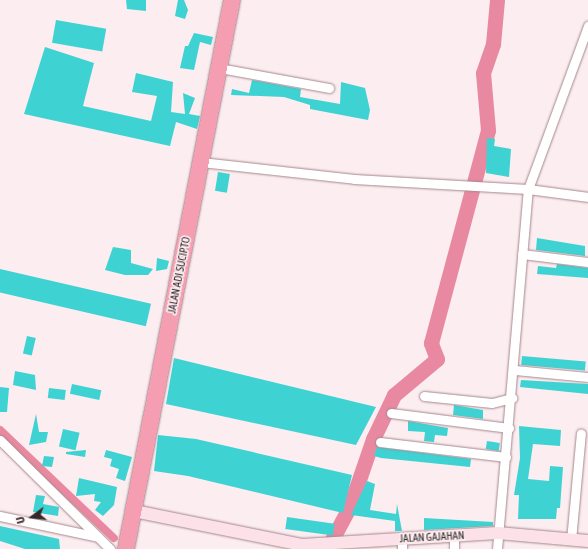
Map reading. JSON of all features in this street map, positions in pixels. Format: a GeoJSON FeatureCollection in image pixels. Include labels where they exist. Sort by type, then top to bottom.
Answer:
{"type":"FeatureCollection","features":[{"type":"Feature","properties":{"kind":"highway","name":"JALAN ADI SUCIPTO"},"geometry":{"type":"LineString","coordinates":[[126,549],[232,0]]}},
{"type":"Feature","properties":{"kind":"street"},"geometry":{"type":"LineString","coordinates":[[497,549],[515,370],[522,254],[528,189],[588,26]]}},
{"type":"Feature","properties":{"kind":"street"},"geometry":{"type":"LineString","coordinates":[[219,68],[329,88]]}},
{"type":"Feature","properties":{"kind":"street"},"geometry":{"type":"LineString","coordinates":[[201,162],[474,187],[528,189],[588,197]]}},
{"type":"Feature","properties":{"kind":"street"},"geometry":{"type":"LineString","coordinates":[[522,254],[588,262]]}},
{"type":"Feature","properties":{"kind":"street"},"geometry":{"type":"LineString","coordinates":[[515,370],[588,378]]}},
{"type":"Feature","properties":{"kind":"street"},"geometry":{"type":"LineString","coordinates":[[424,396],[492,403],[512,398]]}},
{"type":"Feature","properties":{"kind":"street"},"geometry":{"type":"LineString","coordinates":[[391,413],[508,428]]}},
{"type":"Feature","properties":{"kind":"street"},"geometry":{"type":"LineString","coordinates":[[571,540],[581,433]]}},
{"type":"Feature","properties":{"kind":"street"},"geometry":{"type":"LineString","coordinates":[[0,440],[110,549]]}},
{"type":"Feature","properties":{"kind":"street"},"geometry":{"type":"LineString","coordinates":[[380,442],[506,457]]}},
{"type":"Feature","properties":{"kind":"street","name":"JALAN GAJAHAN"},"geometry":{"type":"LineString","coordinates":[[134,512],[280,543],[322,544],[338,542],[402,544],[454,535],[498,533],[588,542]]}},
{"type":"Feature","properties":{"kind":"street"},"geometry":{"type":"LineString","coordinates":[[0,516],[99,537]]}},
{"type":"Feature","properties":{"kind":"street"},"geometry":{"type":"LineString","coordinates":[[454,535],[454,549]]}},
{"type":"Feature","properties":{"kind":"building"},"geometry":{"type":"Polygon","coordinates":[[[126,0],[146,0],[146,11],[127,9],[126,0]]]}},
{"type":"Feature","properties":{"kind":"building"},"geometry":{"type":"Polygon","coordinates":[[[178,0],[184,0],[188,10],[185,19],[175,16],[178,0]]]}},
{"type":"Feature","properties":{"kind":"building"},"geometry":{"type":"Polygon","coordinates":[[[56,20],[106,29],[102,52],[52,43],[56,20]]]}},
{"type":"Feature","properties":{"kind":"building"},"geometry":{"type":"Polygon","coordinates":[[[194,33],[213,37],[211,45],[200,42],[194,70],[180,68],[185,46],[188,46],[194,33]]]}},
{"type":"Feature","properties":{"kind":"building"},"geometry":{"type":"Polygon","coordinates":[[[45,47],[94,63],[83,106],[151,121],[157,96],[132,92],[136,73],[173,82],[171,112],[185,114],[183,93],[195,98],[189,114],[200,116],[197,129],[176,122],[170,146],[24,114],[45,47]]]}},
{"type":"Feature","properties":{"kind":"building"},"geometry":{"type":"Polygon","coordinates":[[[252,80],[301,89],[300,97],[340,104],[341,82],[365,88],[370,110],[368,120],[310,109],[310,105],[284,97],[231,95],[232,89],[249,93],[252,80]]]}},
{"type":"Feature","properties":{"kind":"building"},"geometry":{"type":"Polygon","coordinates":[[[487,138],[495,139],[494,146],[511,149],[509,177],[486,173],[487,138]]]}},
{"type":"Feature","properties":{"kind":"building"},"geometry":{"type":"Polygon","coordinates":[[[218,172],[230,174],[227,193],[215,191],[218,172]]]}},
{"type":"Feature","properties":{"kind":"building"},"geometry":{"type":"Polygon","coordinates":[[[537,238],[585,246],[585,256],[536,250],[537,238]]]}},
{"type":"Feature","properties":{"kind":"building"},"geometry":{"type":"Polygon","coordinates":[[[113,247],[131,250],[131,263],[153,269],[148,275],[125,275],[105,270],[113,247]]]}},
{"type":"Feature","properties":{"kind":"building"},"geometry":{"type":"Polygon","coordinates":[[[157,258],[169,261],[167,269],[156,271],[157,258]]]}},
{"type":"Feature","properties":{"kind":"building"},"geometry":{"type":"Polygon","coordinates":[[[557,264],[588,268],[588,278],[537,274],[538,266],[556,268],[557,264]]]}},
{"type":"Feature","properties":{"kind":"building"},"geometry":{"type":"Polygon","coordinates":[[[0,269],[151,304],[146,326],[0,293],[0,269]]]}},
{"type":"Feature","properties":{"kind":"building"},"geometry":{"type":"Polygon","coordinates":[[[27,336],[36,338],[32,356],[23,354],[27,336]]]}},
{"type":"Feature","properties":{"kind":"building"},"geometry":{"type":"Polygon","coordinates":[[[522,356],[586,362],[585,371],[521,365],[522,356]]]}},
{"type":"Feature","properties":{"kind":"building"},"geometry":{"type":"Polygon","coordinates":[[[174,358],[376,407],[356,445],[166,404],[174,358]]]}},
{"type":"Feature","properties":{"kind":"building"},"geometry":{"type":"Polygon","coordinates":[[[15,371],[35,375],[36,390],[13,385],[15,371]]]}},
{"type":"Feature","properties":{"kind":"building"},"geometry":{"type":"Polygon","coordinates":[[[521,380],[588,384],[588,394],[520,387],[521,380]]]}},
{"type":"Feature","properties":{"kind":"building"},"geometry":{"type":"Polygon","coordinates":[[[72,384],[101,390],[99,400],[70,394],[72,384]]]}},
{"type":"Feature","properties":{"kind":"building"},"geometry":{"type":"Polygon","coordinates":[[[0,387],[9,388],[7,412],[0,412],[0,387]]]}},
{"type":"Feature","properties":{"kind":"building"},"geometry":{"type":"Polygon","coordinates":[[[49,388],[66,390],[65,400],[48,398],[49,388]]]}},
{"type":"Feature","properties":{"kind":"building"},"geometry":{"type":"Polygon","coordinates":[[[454,405],[483,410],[483,419],[453,415],[454,405]]]}},
{"type":"Feature","properties":{"kind":"building"},"geometry":{"type":"Polygon","coordinates":[[[36,414],[39,432],[48,432],[46,442],[29,445],[36,414]]]}},
{"type":"Feature","properties":{"kind":"building"},"geometry":{"type":"Polygon","coordinates":[[[408,421],[448,428],[447,436],[435,435],[434,442],[424,441],[425,432],[408,431],[408,421]]]}},
{"type":"Feature","properties":{"kind":"building"},"geometry":{"type":"Polygon","coordinates":[[[519,426],[561,430],[560,446],[533,444],[528,479],[549,481],[550,466],[563,467],[560,508],[557,508],[556,519],[518,519],[519,495],[514,495],[520,458],[519,426]]]}},
{"type":"Feature","properties":{"kind":"building"},"geometry":{"type":"Polygon","coordinates":[[[63,429],[80,433],[76,450],[59,447],[63,429]]]}},
{"type":"Feature","properties":{"kind":"building"},"geometry":{"type":"Polygon","coordinates":[[[158,435],[196,439],[352,475],[343,513],[188,476],[154,471],[158,435]]]}},
{"type":"Feature","properties":{"kind":"building"},"geometry":{"type":"Polygon","coordinates":[[[487,441],[500,443],[499,451],[486,449],[487,441]]]}},
{"type":"Feature","properties":{"kind":"building"},"geometry":{"type":"Polygon","coordinates":[[[377,447],[471,459],[470,467],[381,458],[374,456],[377,447]]]}},
{"type":"Feature","properties":{"kind":"building"},"geometry":{"type":"Polygon","coordinates":[[[86,450],[85,457],[66,454],[66,452],[86,450]]]}},
{"type":"Feature","properties":{"kind":"building"},"geometry":{"type":"Polygon","coordinates":[[[106,450],[132,457],[125,481],[116,478],[119,469],[110,466],[112,459],[104,457],[106,450]]]}},
{"type":"Feature","properties":{"kind":"building"},"geometry":{"type":"Polygon","coordinates":[[[44,456],[54,457],[52,467],[42,466],[44,456]]]}},
{"type":"Feature","properties":{"kind":"building"},"geometry":{"type":"Polygon","coordinates":[[[79,478],[117,487],[114,505],[103,516],[95,510],[101,502],[94,501],[95,494],[76,496],[79,478]]]}},
{"type":"Feature","properties":{"kind":"building"},"geometry":{"type":"Polygon","coordinates":[[[367,481],[375,484],[370,510],[396,514],[397,504],[402,531],[395,531],[395,521],[351,515],[367,481]]]}},
{"type":"Feature","properties":{"kind":"building"},"geometry":{"type":"Polygon","coordinates":[[[36,495],[45,496],[43,504],[59,507],[58,516],[33,512],[36,495]]]}},
{"type":"Feature","properties":{"kind":"building"},"geometry":{"type":"Polygon","coordinates":[[[287,517],[335,524],[333,536],[285,529],[287,517]]]}},
{"type":"Feature","properties":{"kind":"building"},"geometry":{"type":"Polygon","coordinates":[[[424,518],[493,522],[493,526],[424,530],[424,518]]]}},
{"type":"Feature","properties":{"kind":"building"},"geometry":{"type":"Polygon","coordinates":[[[0,526],[59,539],[60,549],[25,549],[0,541],[0,526]]]}},
{"type":"Feature","properties":{"kind":"waterway"},"geometry":{"type":"LineString","coordinates":[[327,549],[350,506],[373,439],[394,395],[437,359],[431,343],[488,130],[483,73],[493,44],[497,0]]}},
{"type":"Feature","properties":{"kind":"waterway"},"geometry":{"type":"LineString","coordinates":[[0,430],[114,538]]}}]}
